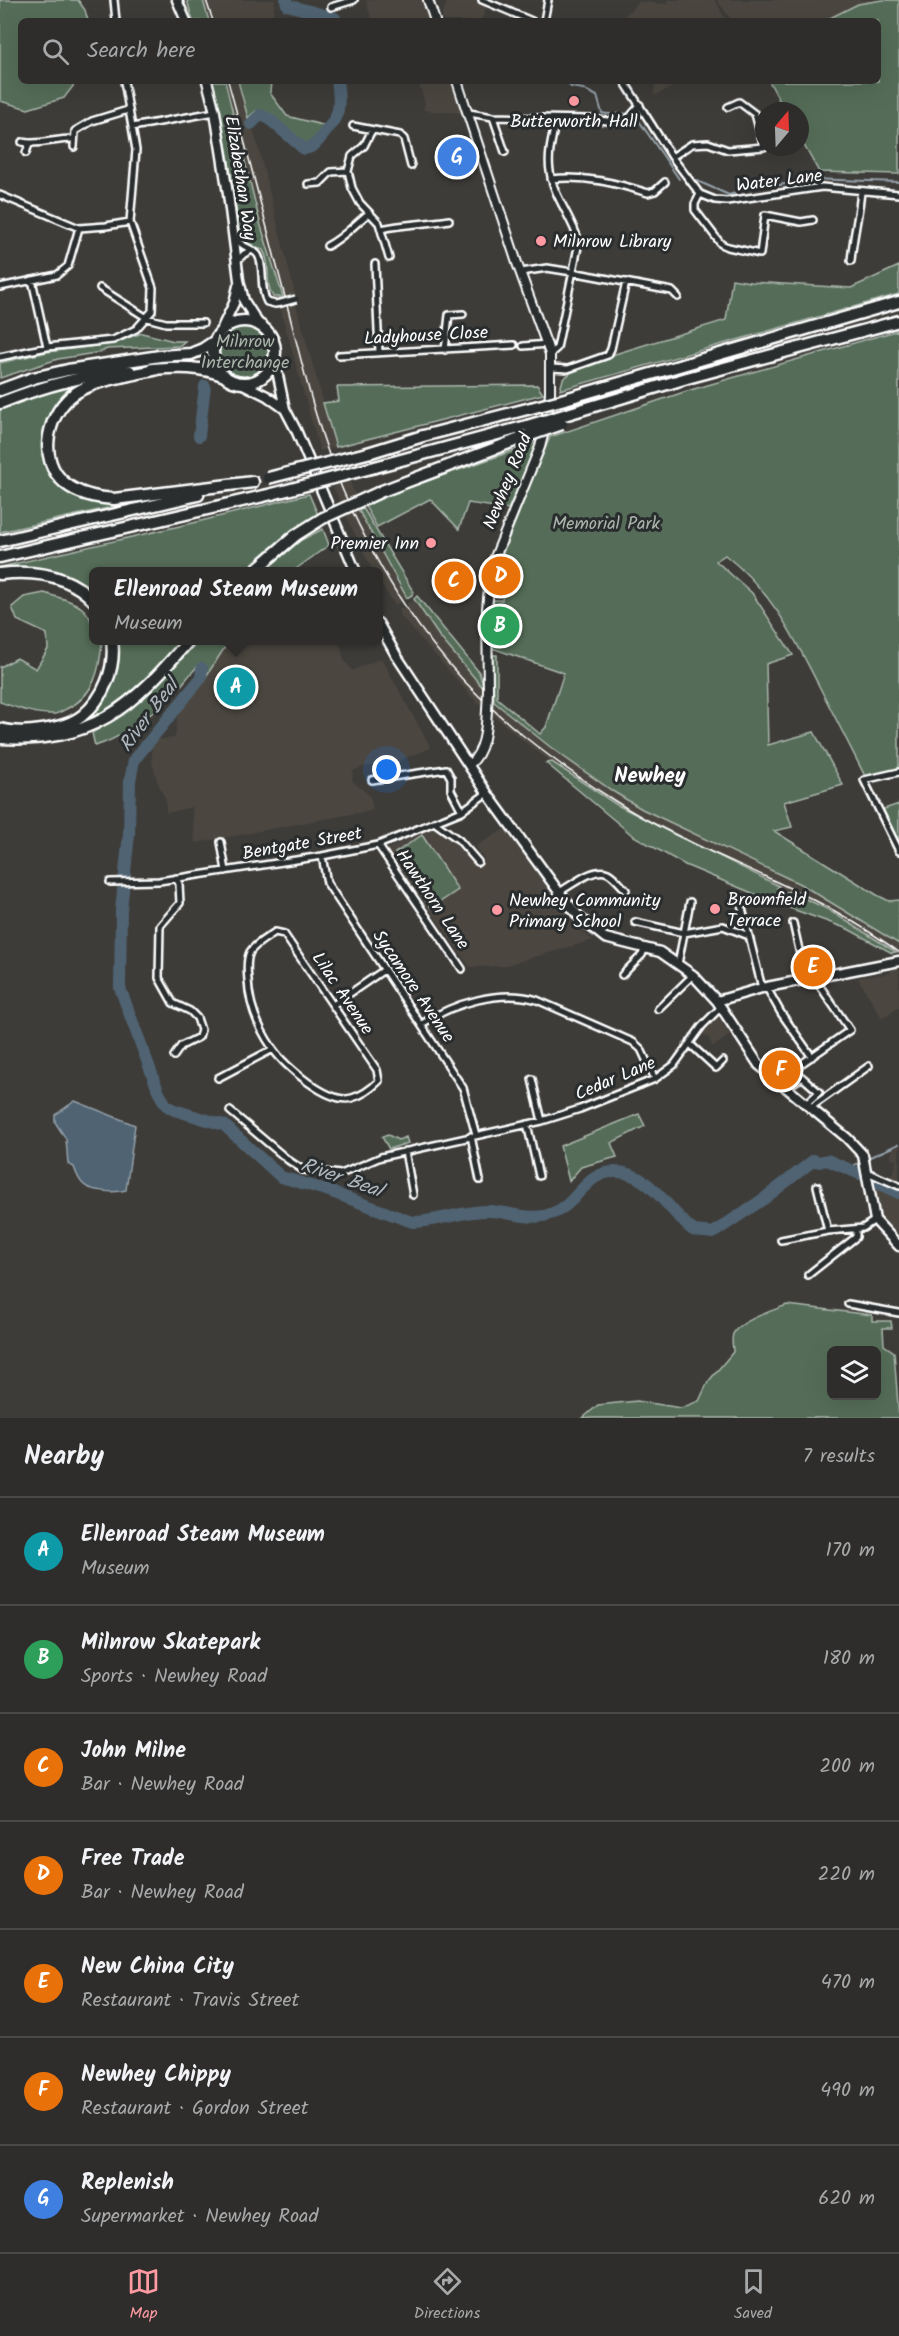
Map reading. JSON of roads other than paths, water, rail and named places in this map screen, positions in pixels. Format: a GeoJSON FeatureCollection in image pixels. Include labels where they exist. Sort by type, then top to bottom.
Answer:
{"type":"FeatureCollection","features":[{"type":"Feature","properties":{"kind":"highway"},"geometry":{"type":"LineString","coordinates":[[0,541],[371,452],[565,399],[899,302]]}},
{"type":"Feature","properties":{"kind":"highway"},"geometry":{"type":"LineString","coordinates":[[0,390],[68,369],[190,354],[203,349],[232,323],[249,321],[258,323],[271,335],[275,343],[275,361],[265,376],[249,383],[241,383],[209,370],[192,367],[113,372],[68,379],[36,388],[0,403]]}},
{"type":"Feature","properties":{"kind":"highway"},"geometry":{"type":"LineString","coordinates":[[0,557],[272,494],[526,431],[687,378],[899,321]]}},
{"type":"Feature","properties":{"kind":"highway"},"geometry":{"type":"LineString","coordinates":[[217,337],[214,359],[219,371],[225,376]]}},
{"type":"Feature","properties":{"kind":"highway"},"geometry":{"type":"LineString","coordinates":[[158,369],[92,385],[76,392],[61,406],[52,419],[48,445],[50,458],[65,483],[96,498],[114,499],[253,482]]}},
{"type":"Feature","properties":{"kind":"highway"},"geometry":{"type":"LineString","coordinates":[[259,567],[296,535],[323,518],[526,431]]}},
{"type":"Feature","properties":{"kind":"highway"},"geometry":{"type":"LineString","coordinates":[[0,574],[26,573],[53,576],[74,585],[89,598]]}},
{"type":"Feature","properties":{"kind":"highway"},"geometry":{"type":"LineString","coordinates":[[0,729],[38,731],[66,724],[81,717],[95,701],[108,680],[113,657],[112,645]]}},
{"type":"Feature","properties":{"kind":"highway"},"geometry":{"type":"LineString","coordinates":[[0,738],[48,738],[77,732],[119,710],[164,669],[185,645]]}},
{"type":"Feature","properties":{"kind":"main road"},"geometry":{"type":"LineString","coordinates":[[177,0],[185,18]]}},
{"type":"Feature","properties":{"kind":"main road","name":"Elizabethan Way"},"geometry":{"type":"LineString","coordinates":[[208,84],[215,112],[239,280],[244,301],[258,323]]}},
{"type":"Feature","properties":{"kind":"main road","name":"Elizabethan Way"},"geometry":{"type":"LineString","coordinates":[[217,337],[234,303],[239,280]]}},
{"type":"Feature","properties":{"kind":"main road"},"geometry":{"type":"LineString","coordinates":[[275,361],[285,409],[354,567]]}},
{"type":"Feature","properties":{"kind":"main road"},"geometry":{"type":"LineString","coordinates":[[241,383],[267,396],[285,409]]}},
{"type":"Feature","properties":{"kind":"main road"},"geometry":{"type":"LineString","coordinates":[[383,632],[487,793],[580,918],[598,934],[660,952],[693,975],[719,1004],[759,1065],[854,1143],[863,1155],[875,1220],[899,1246]]}},
{"type":"Feature","properties":{"kind":"main road"},"geometry":{"type":"LineString","coordinates":[[719,1004],[733,995],[897,962]]}},
{"type":"Feature","properties":{"kind":"street"},"geometry":{"type":"LineString","coordinates":[[114,0],[116,18]]}},
{"type":"Feature","properties":{"kind":"street"},"geometry":{"type":"LineString","coordinates":[[331,7],[354,0]]}},
{"type":"Feature","properties":{"kind":"street"},"geometry":{"type":"LineString","coordinates":[[428,0],[434,18]]}},
{"type":"Feature","properties":{"kind":"street"},"geometry":{"type":"LineString","coordinates":[[482,0],[525,18]]}},
{"type":"Feature","properties":{"kind":"street"},"geometry":{"type":"LineString","coordinates":[[545,18],[548,0]]}},
{"type":"Feature","properties":{"kind":"street"},"geometry":{"type":"LineString","coordinates":[[0,357],[46,348],[113,340],[136,329],[152,311],[153,288],[130,222],[136,150],[124,84]]}},
{"type":"Feature","properties":{"kind":"street","name":"Newhey Road"},"geometry":{"type":"LineString","coordinates":[[458,84],[520,272],[548,344],[551,368],[545,428],[540,447],[491,567],[487,609],[487,710],[483,744],[478,755],[470,764]]}},
{"type":"Feature","properties":{"kind":"street"},"geometry":{"type":"LineString","coordinates":[[626,84],[672,157],[700,194],[695,210],[722,243],[728,247],[760,254],[765,214],[801,222],[813,220]]}},
{"type":"Feature","properties":{"kind":"street"},"geometry":{"type":"LineString","coordinates":[[728,107],[740,99],[755,114]]}},
{"type":"Feature","properties":{"kind":"street"},"geometry":{"type":"LineString","coordinates":[[469,113],[493,117],[590,119],[616,122],[628,118],[640,105]]}},
{"type":"Feature","properties":{"kind":"street"},"geometry":{"type":"LineString","coordinates":[[74,147],[75,131],[92,121],[128,110]]}},
{"type":"Feature","properties":{"kind":"street"},"geometry":{"type":"LineString","coordinates":[[132,127],[215,112]]}},
{"type":"Feature","properties":{"kind":"street"},"geometry":{"type":"LineString","coordinates":[[493,117],[505,152]]}},
{"type":"Feature","properties":{"kind":"street"},"geometry":{"type":"LineString","coordinates":[[550,354],[557,348],[579,242],[575,226],[551,179],[549,167],[556,119]]}},
{"type":"Feature","properties":{"kind":"street"},"geometry":{"type":"LineString","coordinates":[[353,126],[400,135],[404,139],[411,166]]}},
{"type":"Feature","properties":{"kind":"street"},"geometry":{"type":"LineString","coordinates":[[372,130],[364,146],[352,156],[348,171],[352,188],[360,203],[379,224],[389,258]]}},
{"type":"Feature","properties":{"kind":"street"},"geometry":{"type":"LineString","coordinates":[[26,153],[26,143],[56,138],[74,139]]}},
{"type":"Feature","properties":{"kind":"street"},"geometry":{"type":"LineString","coordinates":[[672,157],[692,144],[708,143],[728,150],[755,148]]}},
{"type":"Feature","properties":{"kind":"street"},"geometry":{"type":"LineString","coordinates":[[308,184],[320,183],[331,172],[348,171]]}},
{"type":"Feature","properties":{"kind":"street"},"geometry":{"type":"LineString","coordinates":[[551,179],[564,177],[598,180],[648,193],[655,191],[665,182]]}},
{"type":"Feature","properties":{"kind":"street","name":"Water Lane"},"geometry":{"type":"LineString","coordinates":[[700,194],[715,200],[728,201],[822,187],[899,194]]}},
{"type":"Feature","properties":{"kind":"street"},"geometry":{"type":"LineString","coordinates":[[852,261],[853,234],[859,214],[861,191]]}},
{"type":"Feature","properties":{"kind":"street"},"geometry":{"type":"LineString","coordinates":[[0,195],[79,228],[130,222]]}},
{"type":"Feature","properties":{"kind":"street"},"geometry":{"type":"LineString","coordinates":[[327,246],[340,240],[350,228],[369,213]]}},
{"type":"Feature","properties":{"kind":"street"},"geometry":{"type":"LineString","coordinates":[[381,229],[401,224],[416,226],[449,220]]}},
{"type":"Feature","properties":{"kind":"street"},"geometry":{"type":"LineString","coordinates":[[0,287],[57,275],[68,266],[79,228]]}},
{"type":"Feature","properties":{"kind":"street"},"geometry":{"type":"LineString","coordinates":[[234,234],[241,245],[252,250],[260,258],[262,293],[267,302],[275,304],[296,298]]}},
{"type":"Feature","properties":{"kind":"street"},"geometry":{"type":"LineString","coordinates":[[237,261],[252,250]]}},
{"type":"Feature","properties":{"kind":"street"},"geometry":{"type":"LineString","coordinates":[[375,264],[380,352]]}},
{"type":"Feature","properties":{"kind":"street"},"geometry":{"type":"LineString","coordinates":[[520,272],[547,268],[672,291],[678,297]]}},
{"type":"Feature","properties":{"kind":"street"},"geometry":{"type":"LineString","coordinates":[[32,280],[46,348]]}},
{"type":"Feature","properties":{"kind":"street"},"geometry":{"type":"LineString","coordinates":[[551,368],[568,369],[608,356],[626,282]]}},
{"type":"Feature","properties":{"kind":"street"},"geometry":{"type":"LineString","coordinates":[[100,288],[147,318],[166,323],[203,323]]}},
{"type":"Feature","properties":{"kind":"street"},"geometry":{"type":"LineString","coordinates":[[446,350],[449,315],[463,314]]}},
{"type":"Feature","properties":{"kind":"street"},"geometry":{"type":"LineString","coordinates":[[523,346],[548,344]]}},
{"type":"Feature","properties":{"kind":"street","name":"Ladyhouse Close"},"geometry":{"type":"LineString","coordinates":[[339,355],[514,345]]}},
{"type":"Feature","properties":{"kind":"street"},"geometry":{"type":"LineString","coordinates":[[372,780],[446,769],[452,778],[451,790],[462,811]]}},
{"type":"Feature","properties":{"kind":"street"},"geometry":{"type":"LineString","coordinates":[[899,772],[864,780],[899,851]]}},
{"type":"Feature","properties":{"kind":"street","name":"Bentgate Street"},"geometry":{"type":"LineString","coordinates":[[110,882],[129,883],[176,878],[322,856],[378,845],[462,811],[487,793]]}},
{"type":"Feature","properties":{"kind":"street"},"geometry":{"type":"LineString","coordinates":[[434,822],[459,840],[478,862]]}},
{"type":"Feature","properties":{"kind":"street"},"geometry":{"type":"LineString","coordinates":[[220,842],[226,871]]}},
{"type":"Feature","properties":{"kind":"street","name":"Hawthorn Lane"},"geometry":{"type":"LineString","coordinates":[[378,845],[462,969]]}},
{"type":"Feature","properties":{"kind":"street","name":"Sycamore Avenue"},"geometry":{"type":"LineString","coordinates":[[322,856],[327,883],[463,1088],[480,1180]]}},
{"type":"Feature","properties":{"kind":"street"},"geometry":{"type":"LineString","coordinates":[[559,892],[591,874],[602,871],[610,874],[626,890]]}},
{"type":"Feature","properties":{"kind":"street"},"geometry":{"type":"LineString","coordinates":[[174,1056],[181,1046],[199,1037],[201,1030],[197,1018],[190,1011],[173,1003],[159,978],[160,926],[180,903],[179,884],[176,878]]}},
{"type":"Feature","properties":{"kind":"street"},"geometry":{"type":"LineString","coordinates":[[678,964],[690,902]]}},
{"type":"Feature","properties":{"kind":"street"},"geometry":{"type":"LineString","coordinates":[[741,904],[765,988],[812,1057]]}},
{"type":"Feature","properties":{"kind":"street"},"geometry":{"type":"LineString","coordinates":[[634,922],[684,933],[723,926],[749,936]]}},
{"type":"Feature","properties":{"kind":"street"},"geometry":{"type":"LineString","coordinates":[[778,1080],[850,1030],[811,980],[793,923]]}},
{"type":"Feature","properties":{"kind":"street","name":"Lilac Avenue"},"geometry":{"type":"LineString","coordinates":[[275,932],[284,934],[333,1005],[377,1070],[379,1080],[371,1089],[351,1099],[332,1096],[313,1086],[286,1064],[273,1049],[255,1015],[250,998],[247,968],[249,953],[256,945],[275,932]]}},
{"type":"Feature","properties":{"kind":"street"},"geometry":{"type":"LineString","coordinates":[[622,975],[645,948]]}},
{"type":"Feature","properties":{"kind":"street"},"geometry":{"type":"LineString","coordinates":[[333,1005],[384,970]]}},
{"type":"Feature","properties":{"kind":"street"},"geometry":{"type":"LineString","coordinates":[[658,1010],[693,975]]}},
{"type":"Feature","properties":{"kind":"street"},"geometry":{"type":"LineString","coordinates":[[422,1024],[447,1010],[501,996],[524,996],[633,1042],[641,1049],[655,1079]]}},
{"type":"Feature","properties":{"kind":"street","name":"Cedar Lane"},"geometry":{"type":"LineString","coordinates":[[230,1111],[303,1170],[341,1174],[381,1157],[542,1121],[580,1109],[655,1079],[671,1069],[719,1004]]}},
{"type":"Feature","properties":{"kind":"street"},"geometry":{"type":"LineString","coordinates":[[690,1044],[716,1068],[723,1061]]}},
{"type":"Feature","properties":{"kind":"street"},"geometry":{"type":"LineString","coordinates":[[218,1078],[273,1049]]}},
{"type":"Feature","properties":{"kind":"street"},"geometry":{"type":"LineString","coordinates":[[808,1106],[869,1066]]}},
{"type":"Feature","properties":{"kind":"street"},"geometry":{"type":"LineString","coordinates":[[787,1087],[802,1077],[819,1092],[808,1106]]}},
{"type":"Feature","properties":{"kind":"street"},"geometry":{"type":"LineString","coordinates":[[532,1079],[542,1121]]}},
{"type":"Feature","properties":{"kind":"street"},"geometry":{"type":"LineString","coordinates":[[527,1124],[539,1176]]}},
{"type":"Feature","properties":{"kind":"street"},"geometry":{"type":"LineString","coordinates":[[405,1151],[413,1196]]}},
{"type":"Feature","properties":{"kind":"street"},"geometry":{"type":"LineString","coordinates":[[867,1172],[899,1186]]}},
{"type":"Feature","properties":{"kind":"street"},"geometry":{"type":"LineString","coordinates":[[816,1186],[828,1231]]}},
{"type":"Feature","properties":{"kind":"street"},"geometry":{"type":"LineString","coordinates":[[781,1240],[828,1231],[863,1228],[875,1220]]}},
{"type":"Feature","properties":{"kind":"street"},"geometry":{"type":"LineString","coordinates":[[808,1275],[856,1237],[856,1229]]}},
{"type":"Feature","properties":{"kind":"street"},"geometry":{"type":"LineString","coordinates":[[848,1304],[899,1313]]}},
{"type":"Feature","properties":{"kind":"water"},"geometry":{"type":"Polygon","coordinates":[[[75,1101],[135,1125],[126,1190],[103,1191],[86,1187],[76,1174],[74,1167],[68,1164],[66,1139],[55,1122],[55,1115],[75,1101]]]}},
{"type":"Feature","properties":{"kind":"waterway","name":"River Beal"},"geometry":{"type":"LineString","coordinates":[[286,0],[287,5],[335,18]]}},
{"type":"Feature","properties":{"kind":"waterway","name":"River Beal"},"geometry":{"type":"LineString","coordinates":[[251,124],[260,115],[268,118],[304,149],[310,147],[319,140],[336,116],[339,104],[337,84]]}},
{"type":"Feature","properties":{"kind":"waterway"},"geometry":{"type":"LineString","coordinates":[[568,84],[597,96],[602,113],[635,115],[679,179]]}},
{"type":"Feature","properties":{"kind":"waterway"},"geometry":{"type":"LineString","coordinates":[[695,180],[729,195],[759,185],[780,185],[809,179],[899,182]]}},
{"type":"Feature","properties":{"kind":"waterway","name":"River Beal"},"geometry":{"type":"LineString","coordinates":[[199,436],[205,386]]}},
{"type":"Feature","properties":{"kind":"waterway","name":"River Beal"},"geometry":{"type":"LineString","coordinates":[[202,668],[201,678],[134,760],[130,781],[129,834],[121,910],[120,988],[159,1093],[166,1105],[174,1110],[224,1125],[281,1177],[326,1190],[412,1222],[480,1211],[529,1217],[545,1216],[562,1209],[597,1177],[605,1173],[616,1172],[636,1177],[652,1188],[693,1230],[713,1233],[765,1198],[814,1160],[819,1162],[827,1160],[860,1174]]}},
{"type":"Feature","properties":{"kind":"waterway"},"geometry":{"type":"LineString","coordinates":[[870,1157],[899,1144]]}},
{"type":"Feature","properties":{"kind":"waterway","name":"River Beal"},"geometry":{"type":"LineString","coordinates":[[847,1170],[858,1163]]}},
{"type":"Feature","properties":{"kind":"waterway","name":"River Beal"},"geometry":{"type":"LineString","coordinates":[[875,1182],[899,1193]]}},
{"type":"Feature","properties":{"kind":"tram line"},"geometry":{"type":"LineString","coordinates":[[206,0],[212,18]]}},
{"type":"Feature","properties":{"kind":"tram line"},"geometry":{"type":"LineString","coordinates":[[229,84],[326,446],[354,516],[381,567]]}},
{"type":"Feature","properties":{"kind":"tram line"},"geometry":{"type":"LineString","coordinates":[[383,570],[417,624],[448,663],[505,721],[548,755],[615,801],[663,829],[825,906],[858,924],[899,952]]}},
{"type":"Feature","properties":{"kind":"place","name":"Butterworth Hall"},"geometry":{"type":"Point","coordinates":[574,101]}},
{"type":"Feature","properties":{"kind":"place","name":"Replenish"},"geometry":{"type":"Point","coordinates":[457,157]}},
{"type":"Feature","properties":{"kind":"place","name":"Milnrow Library"},"geometry":{"type":"Point","coordinates":[541,241]}},
{"type":"Feature","properties":{"kind":"place","name":"Premier Inn"},"geometry":{"type":"Point","coordinates":[431,543]}},
{"type":"Feature","properties":{"kind":"place","name":"Free Trade"},"geometry":{"type":"Point","coordinates":[501,576]}},
{"type":"Feature","properties":{"kind":"place","name":"John Milne"},"geometry":{"type":"Point","coordinates":[454,581]}},
{"type":"Feature","properties":{"kind":"place","name":"Milnrow Skatepark"},"geometry":{"type":"Point","coordinates":[500,626]}},
{"type":"Feature","properties":{"kind":"place","name":"Ellenroad Steam Museum"},"geometry":{"type":"Point","coordinates":[236,687]}},
{"type":"Feature","properties":{"kind":"place","name":"Broomfield Terrace"},"geometry":{"type":"Point","coordinates":[715,909]}},
{"type":"Feature","properties":{"kind":"place","name":"Newhey Community Primary School"},"geometry":{"type":"Point","coordinates":[497,910]}},
{"type":"Feature","properties":{"kind":"place","name":"New China City"},"geometry":{"type":"Point","coordinates":[813,967]}},
{"type":"Feature","properties":{"kind":"place","name":"Newhey Chippy"},"geometry":{"type":"Point","coordinates":[781,1070]}},
{"type":"Feature","properties":{"kind":"district","name":"Newhey"},"geometry":{"type":"Point","coordinates":[650,775]}},
{"type":"Feature","properties":{"kind":"park label","name":"Milnrow Interchange"},"geometry":{"type":"Point","coordinates":[245,351]}},
{"type":"Feature","properties":{"kind":"park label","name":"Memorial Park"},"geometry":{"type":"Point","coordinates":[606,523]}}]}
